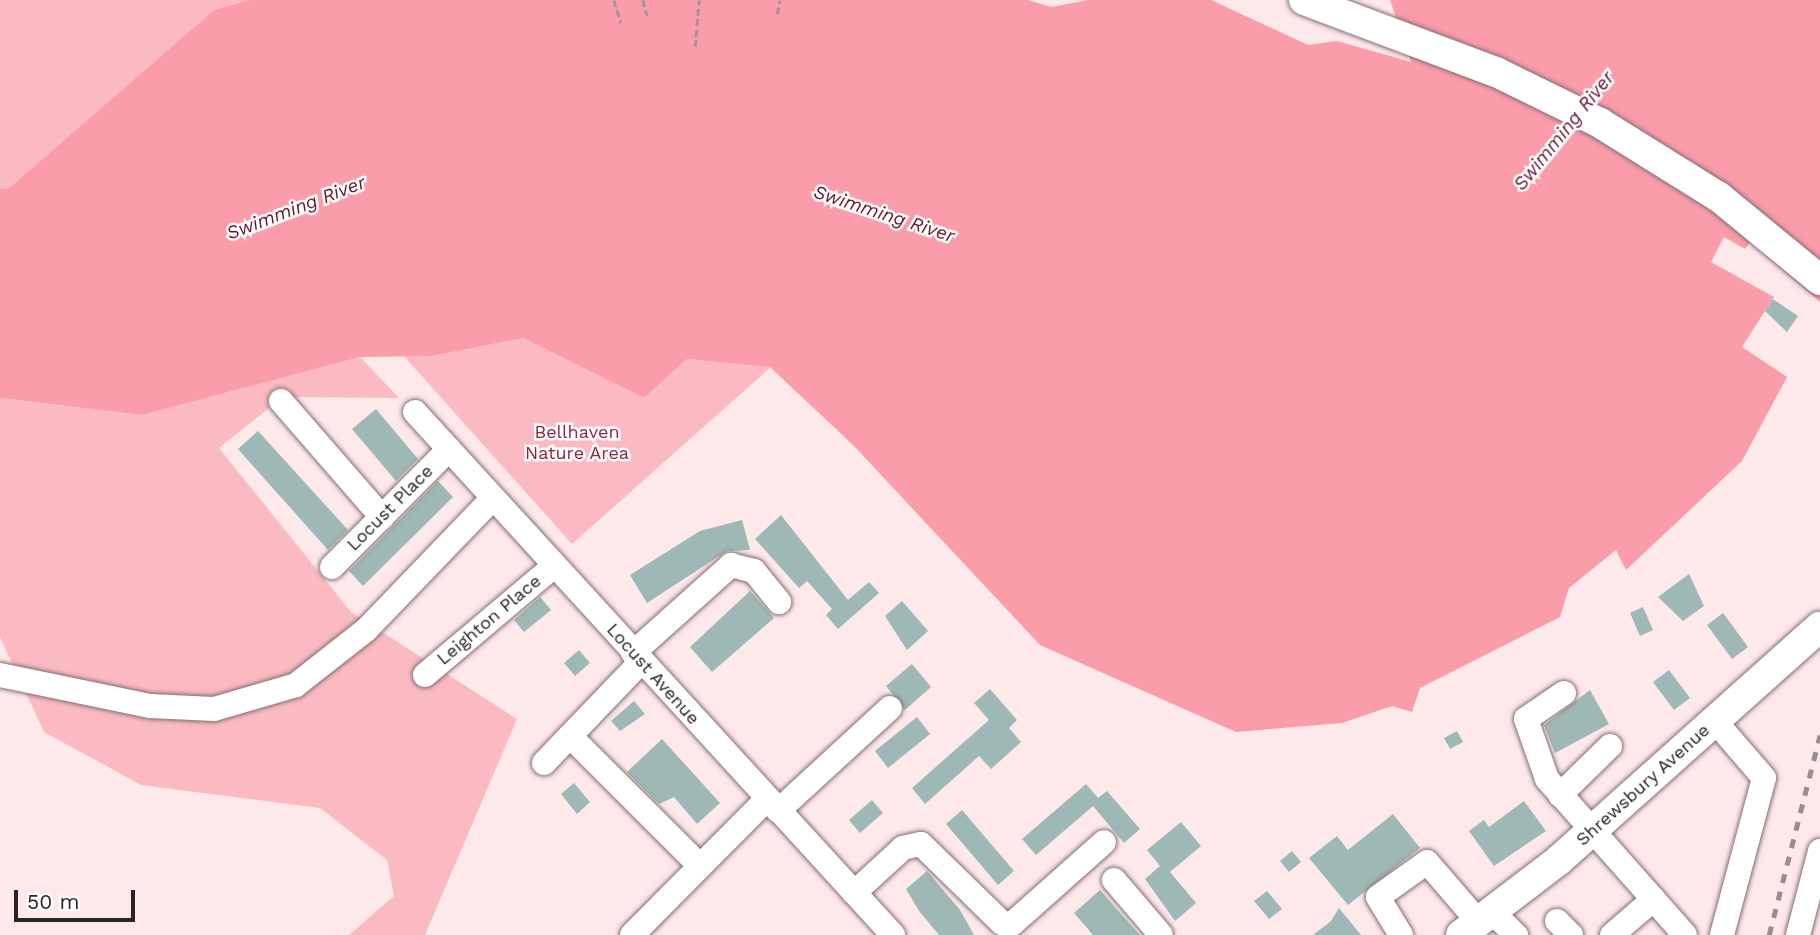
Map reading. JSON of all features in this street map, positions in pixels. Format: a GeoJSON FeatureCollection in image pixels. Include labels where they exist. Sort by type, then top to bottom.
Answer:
{"type":"FeatureCollection","features":[{"type":"Feature","properties":{"kind":"main road"},"geometry":{"type":"LineString","coordinates":[[1304,0],[1496,72],[1600,123],[1719,197],[1820,280]]}},
{"type":"Feature","properties":{"kind":"main road","name":"Shrewsbury Avenue"},"geometry":{"type":"LineString","coordinates":[[1476,922],[1591,833],[1820,627]]}},
{"type":"Feature","properties":{"kind":"street"},"geometry":{"type":"LineString","coordinates":[[281,401],[382,517]]}},
{"type":"Feature","properties":{"kind":"street","name":"Locust Avenue"},"geometry":{"type":"LineString","coordinates":[[415,412],[893,935]]}},
{"type":"Feature","properties":{"kind":"street","name":"Locust Place"},"geometry":{"type":"LineString","coordinates":[[332,567],[449,449]]}},
{"type":"Feature","properties":{"kind":"street"},"geometry":{"type":"LineString","coordinates":[[0,675],[150,706],[214,709],[296,685],[366,630],[493,498]]}},
{"type":"Feature","properties":{"kind":"street"},"geometry":{"type":"LineString","coordinates":[[544,763],[637,658],[731,565],[754,571],[779,602]]}},
{"type":"Feature","properties":{"kind":"street","name":"Leighton Place"},"geometry":{"type":"LineString","coordinates":[[425,675],[554,566]]}},
{"type":"Feature","properties":{"kind":"street"},"geometry":{"type":"LineString","coordinates":[[1564,693],[1526,719],[1547,779],[1591,833],[1608,843],[1685,935]]}},
{"type":"Feature","properties":{"kind":"street"},"geometry":{"type":"LineString","coordinates":[[632,935],[700,866],[890,708]]}},
{"type":"Feature","properties":{"kind":"street"},"geometry":{"type":"LineString","coordinates":[[1715,721],[1763,778],[1722,935]]}},
{"type":"Feature","properties":{"kind":"street"},"geometry":{"type":"LineString","coordinates":[[570,736],[700,866]]}},
{"type":"Feature","properties":{"kind":"street"},"geometry":{"type":"LineString","coordinates":[[1560,795],[1610,746]]}},
{"type":"Feature","properties":{"kind":"street"},"geometry":{"type":"LineString","coordinates":[[855,893],[904,848],[921,844],[1002,923],[1012,924],[1104,842]]}},
{"type":"Feature","properties":{"kind":"street"},"geometry":{"type":"LineString","coordinates":[[1798,935],[1820,851]]}},
{"type":"Feature","properties":{"kind":"street"},"geometry":{"type":"LineString","coordinates":[[1401,935],[1378,897],[1427,862],[1476,922],[1516,935]]}},
{"type":"Feature","properties":{"kind":"street"},"geometry":{"type":"LineString","coordinates":[[1114,880],[1161,935]]}},
{"type":"Feature","properties":{"kind":"street"},"geometry":{"type":"LineString","coordinates":[[1612,935],[1654,899]]}},
{"type":"Feature","properties":{"kind":"path"},"geometry":{"type":"LineString","coordinates":[[614,0],[621,23]]}},
{"type":"Feature","properties":{"kind":"path"},"geometry":{"type":"LineString","coordinates":[[643,0],[647,15]]}},
{"type":"Feature","properties":{"kind":"path"},"geometry":{"type":"LineString","coordinates":[[695,47],[699,0]]}},
{"type":"Feature","properties":{"kind":"path"},"geometry":{"type":"LineString","coordinates":[[777,14],[780,0]]}},
{"type":"Feature","properties":{"kind":"green space"},"geometry":{"type":"Polygon","coordinates":[[[0,0],[249,0],[214,10],[9,188],[0,189],[0,0]]]}},
{"type":"Feature","properties":{"kind":"green space","name":"Bellhaven Nature Area"},"geometry":{"type":"Polygon","coordinates":[[[523,338],[644,398],[687,359],[771,367],[572,544],[402,354],[432,356],[523,338]]]}},
{"type":"Feature","properties":{"kind":"green space"},"geometry":{"type":"Polygon","coordinates":[[[360,357],[399,398],[283,397],[219,448],[351,612],[517,719],[425,935],[349,935],[394,896],[387,860],[320,808],[141,785],[44,732],[0,637],[0,398],[142,415],[360,357]]]}},
{"type":"Feature","properties":{"kind":"water","name":"Swimming River"},"geometry":{"type":"Polygon","coordinates":[[[249,0],[1028,0],[1051,7],[1088,0],[1211,0],[1308,45],[1337,41],[1411,62],[1390,0],[1820,0],[1820,302],[1750,242],[1745,249],[1724,237],[1711,262],[1774,297],[1742,347],[1787,377],[1742,461],[1626,570],[1616,550],[1569,588],[1560,617],[1420,688],[1412,712],[1392,706],[1342,723],[1236,732],[1040,645],[854,446],[770,367],[687,359],[644,398],[523,338],[432,356],[360,357],[142,415],[0,398],[0,189],[9,188],[214,10],[249,0]]]}},
{"type":"Feature","properties":{"kind":"building"},"geometry":{"type":"Polygon","coordinates":[[[1773,299],[1798,316],[1787,332],[1765,311],[1773,299]]]}},
{"type":"Feature","properties":{"kind":"building"},"geometry":{"type":"Polygon","coordinates":[[[376,409],[418,459],[396,481],[352,429],[376,409]]]}},
{"type":"Feature","properties":{"kind":"building"},"geometry":{"type":"Polygon","coordinates":[[[258,431],[348,530],[328,550],[238,449],[258,431]]]}},
{"type":"Feature","properties":{"kind":"building"},"geometry":{"type":"Polygon","coordinates":[[[438,481],[453,497],[363,586],[349,571],[438,481]]]}},
{"type":"Feature","properties":{"kind":"building"},"geometry":{"type":"Polygon","coordinates":[[[781,515],[848,600],[869,582],[879,593],[838,629],[826,615],[832,609],[807,581],[799,588],[755,539],[781,515]]]}},
{"type":"Feature","properties":{"kind":"building"},"geometry":{"type":"Polygon","coordinates":[[[742,520],[750,550],[727,551],[647,603],[630,575],[700,531],[742,520]]]}},
{"type":"Feature","properties":{"kind":"building"},"geometry":{"type":"Polygon","coordinates":[[[1689,574],[1704,606],[1683,621],[1658,597],[1689,574]]]}},
{"type":"Feature","properties":{"kind":"building"},"geometry":{"type":"Polygon","coordinates":[[[750,591],[774,618],[712,672],[690,647],[750,591]]]}},
{"type":"Feature","properties":{"kind":"building"},"geometry":{"type":"Polygon","coordinates":[[[540,597],[551,610],[524,632],[514,620],[540,597]]]}},
{"type":"Feature","properties":{"kind":"building"},"geometry":{"type":"Polygon","coordinates":[[[902,601],[928,631],[907,650],[885,616],[902,601]]]}},
{"type":"Feature","properties":{"kind":"building"},"geometry":{"type":"Polygon","coordinates":[[[1643,607],[1653,630],[1640,636],[1630,613],[1643,607]]]}},
{"type":"Feature","properties":{"kind":"building"},"geometry":{"type":"Polygon","coordinates":[[[1723,613],[1748,647],[1732,659],[1707,625],[1723,613]]]}},
{"type":"Feature","properties":{"kind":"building"},"geometry":{"type":"Polygon","coordinates":[[[579,650],[590,663],[575,676],[564,663],[579,650]]]}},
{"type":"Feature","properties":{"kind":"building"},"geometry":{"type":"Polygon","coordinates":[[[912,664],[931,687],[905,710],[886,686],[912,664]]]}},
{"type":"Feature","properties":{"kind":"building"},"geometry":{"type":"Polygon","coordinates":[[[1669,670],[1690,698],[1674,710],[1653,682],[1669,670]]]}},
{"type":"Feature","properties":{"kind":"building"},"geometry":{"type":"Polygon","coordinates":[[[990,689],[1017,720],[1009,728],[1021,742],[991,769],[979,756],[925,804],[912,788],[989,720],[974,703],[990,689]]]}},
{"type":"Feature","properties":{"kind":"building"},"geometry":{"type":"Polygon","coordinates":[[[1590,690],[1609,724],[1555,753],[1544,725],[1590,690]]]}},
{"type":"Feature","properties":{"kind":"building"},"geometry":{"type":"Polygon","coordinates":[[[634,701],[645,714],[620,731],[611,721],[634,701]]]}},
{"type":"Feature","properties":{"kind":"building"},"geometry":{"type":"Polygon","coordinates":[[[917,717],[930,734],[888,768],[875,751],[917,717]]]}},
{"type":"Feature","properties":{"kind":"building"},"geometry":{"type":"Polygon","coordinates":[[[1457,731],[1463,742],[1450,749],[1444,738],[1457,731]]]}},
{"type":"Feature","properties":{"kind":"building"},"geometry":{"type":"Polygon","coordinates":[[[662,739],[720,803],[697,824],[674,797],[659,804],[627,772],[662,739]]]}},
{"type":"Feature","properties":{"kind":"building"},"geometry":{"type":"Polygon","coordinates":[[[574,783],[590,802],[577,814],[561,794],[574,783]]]}},
{"type":"Feature","properties":{"kind":"building"},"geometry":{"type":"Polygon","coordinates":[[[1086,784],[1098,798],[1107,791],[1140,829],[1124,843],[1093,806],[1036,855],[1022,839],[1086,784]]]}},
{"type":"Feature","properties":{"kind":"building"},"geometry":{"type":"Polygon","coordinates":[[[872,800],[883,813],[860,833],[849,820],[872,800]]]}},
{"type":"Feature","properties":{"kind":"building"},"geometry":{"type":"Polygon","coordinates":[[[1524,801],[1546,831],[1494,866],[1469,831],[1484,820],[1489,827],[1524,801]]]}},
{"type":"Feature","properties":{"kind":"building"},"geometry":{"type":"Polygon","coordinates":[[[962,810],[1014,871],[998,885],[946,824],[962,810]]]}},
{"type":"Feature","properties":{"kind":"building"},"geometry":{"type":"Polygon","coordinates":[[[1393,814],[1420,848],[1348,905],[1309,858],[1337,836],[1348,850],[1393,814]]]}},
{"type":"Feature","properties":{"kind":"building"},"geometry":{"type":"Polygon","coordinates":[[[1181,822],[1201,846],[1170,872],[1196,903],[1175,921],[1145,879],[1160,866],[1147,850],[1181,822]]]}},
{"type":"Feature","properties":{"kind":"building"},"geometry":{"type":"Polygon","coordinates":[[[1292,851],[1301,862],[1289,872],[1280,861],[1292,851]]]}},
{"type":"Feature","properties":{"kind":"building"},"geometry":{"type":"Polygon","coordinates":[[[927,871],[960,910],[974,935],[939,935],[919,911],[906,889],[927,871]]]}},
{"type":"Feature","properties":{"kind":"building"},"geometry":{"type":"Polygon","coordinates":[[[1100,890],[1140,935],[1093,935],[1074,913],[1100,890]]]}},
{"type":"Feature","properties":{"kind":"building"},"geometry":{"type":"Polygon","coordinates":[[[1267,891],[1282,909],[1269,919],[1254,901],[1267,891]]]}},
{"type":"Feature","properties":{"kind":"building"},"geometry":{"type":"Polygon","coordinates":[[[1339,908],[1361,935],[1313,935],[1331,921],[1339,908]]]}},
{"type":"Feature","properties":{"kind":"railway"},"geometry":{"type":"LineString","coordinates":[[1769,935],[1820,735]]}}]}
